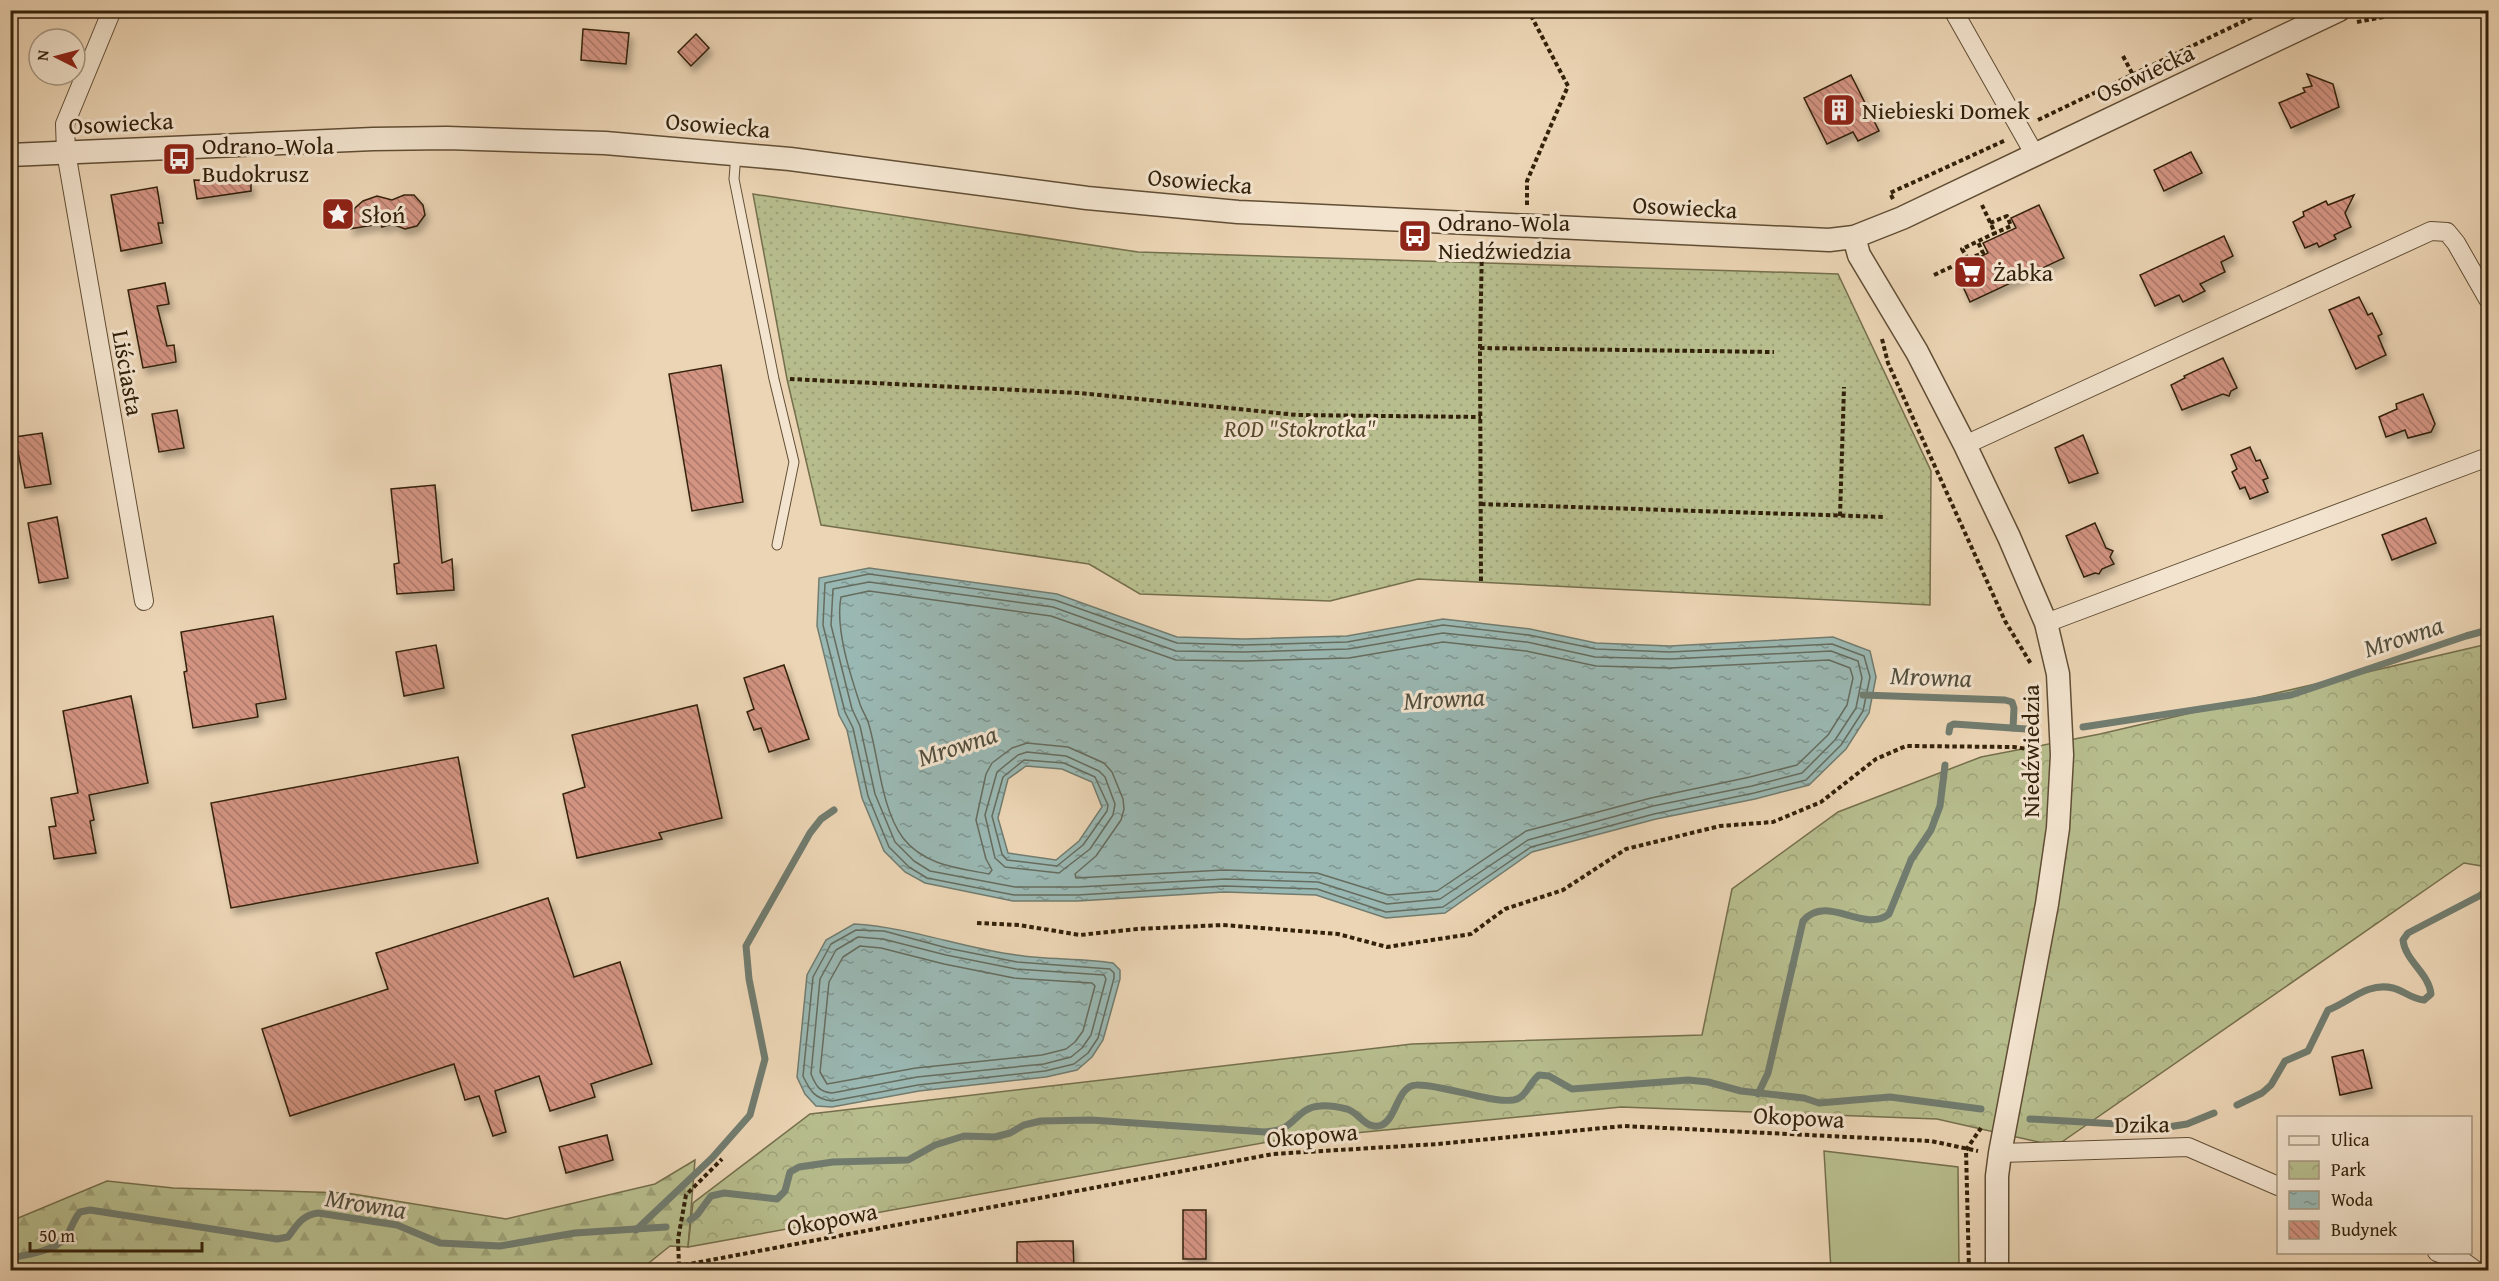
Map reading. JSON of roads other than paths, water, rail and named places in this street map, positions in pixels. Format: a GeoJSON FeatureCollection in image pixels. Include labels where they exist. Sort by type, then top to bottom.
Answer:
{"type":"FeatureCollection","features":[{"type":"Feature","properties":{"kind":"street","name":"Liściasta"},"geometry":{"type":"LineString","coordinates":[[112,10],[65,124],[66,152],[144,602]]}},
{"type":"Feature","properties":{"kind":"street"},"geometry":{"type":"LineString","coordinates":[[1953,10],[2035,155]]}},
{"type":"Feature","properties":{"kind":"street","name":"Osowiecka"},"geometry":{"type":"LineString","coordinates":[[10,155],[299,141],[447,138],[605,143],[855,166],[1148,204],[1238,212],[1829,240],[1854,237],[1902,218],[2339,10]]}},
{"type":"Feature","properties":{"kind":"street"},"geometry":{"type":"LineString","coordinates":[[1965,445],[2431,231],[2447,232],[2456,243],[2488,299]]}},
{"type":"Feature","properties":{"kind":"street","name":"Niedźwiedzia"},"geometry":{"type":"LineString","coordinates":[[1854,237],[1859,255],[1917,352],[2009,537],[2046,623],[2058,674],[2062,755],[2058,828],[2049,893],[2000,1153],[1997,1176],[1997,1270]]}},
{"type":"Feature","properties":{"kind":"street"},"geometry":{"type":"LineString","coordinates":[[2046,623],[2488,457]]}},
{"type":"Feature","properties":{"kind":"street","name":"Dzika"},"geometry":{"type":"LineString","coordinates":[[2000,1153],[2188,1148],[2277,1186]]}},
{"type":"Feature","properties":{"kind":"street"},"geometry":{"type":"LineString","coordinates":[[2442,1254],[2464,1262],[2475,1270]]}},
{"type":"Feature","properties":{"kind":"lane"},"geometry":{"type":"LineString","coordinates":[[736,154],[734,179],[774,379],[794,462],[777,545]]}},
{"type":"Feature","properties":{"kind":"water"},"geometry":{"type":"Polygon","coordinates":[[[869,568],[1057,594],[1177,637],[1244,639],[1347,636],[1443,619],[1530,629],[1596,643],[1670,646],[1833,637],[1870,651],[1876,677],[1869,713],[1846,749],[1809,785],[1755,799],[1656,819],[1532,852],[1445,913],[1386,918],[1316,895],[1224,892],[1078,901],[1013,901],[925,883],[905,872],[884,851],[862,798],[847,730],[839,715],[817,626],[819,578],[869,568]],[[1026,766],[1008,779],[998,818],[1008,853],[1056,860],[1079,841],[1102,807],[1092,782],[1062,769],[1026,766]]]}},
{"type":"Feature","properties":{"kind":"water"},"geometry":{"type":"Polygon","coordinates":[[[854,924],[895,929],[996,952],[1040,958],[1113,963],[1120,970],[1120,979],[1103,1040],[1092,1057],[1077,1070],[1046,1077],[919,1091],[832,1107],[816,1106],[805,1094],[797,1077],[807,975],[826,940],[854,924]]]}},
{"type":"Feature","properties":{"kind":"waterway","name":"Mrowna"},"geometry":{"type":"LineString","coordinates":[[2083,727],[2291,695],[2488,630]]}},
{"type":"Feature","properties":{"kind":"waterway","name":"Mrowna"},"geometry":{"type":"LineString","coordinates":[[1863,695],[2005,700],[2012,702],[2014,708],[2013,728]]}},
{"type":"Feature","properties":{"kind":"waterway","name":"Mrowna"},"geometry":{"type":"LineString","coordinates":[[1949,732],[1950,726],[1954,724],[2026,729]]}},
{"type":"Feature","properties":{"kind":"waterway","name":"Mrowna"},"geometry":{"type":"LineString","coordinates":[[1758,1094],[1768,1073],[1803,921],[1813,913],[1823,911],[1868,920],[1879,919],[1889,914],[1911,860],[1931,830],[1940,806],[1945,765]]}},
{"type":"Feature","properties":{"kind":"waterway","name":"Mrowna"},"geometry":{"type":"LineString","coordinates":[[636,1230],[712,1158],[750,1115],[765,1059],[749,979],[746,946],[810,833],[821,819],[834,810]]}},
{"type":"Feature","properties":{"kind":"waterway","name":"Mrowna"},"geometry":{"type":"LineString","coordinates":[[2237,1105],[2262,1093],[2271,1085],[2285,1061],[2308,1051],[2328,1010],[2359,993],[2375,988],[2393,988],[2424,1000],[2431,994],[2426,980],[2408,954],[2403,940],[2408,933],[2481,895],[2488,888]]}},
{"type":"Feature","properties":{"kind":"waterway","name":"Mrowna"},"geometry":{"type":"LineString","coordinates":[[690,1220],[697,1215],[711,1196],[724,1193],[777,1199],[785,1191],[790,1172],[799,1167],[833,1162],[908,1160],[935,1145],[964,1136],[995,1137],[1010,1133],[1024,1125],[1041,1121],[1091,1120],[1265,1132],[1282,1129],[1308,1109],[1326,1106],[1347,1109],[1367,1124],[1376,1126],[1387,1121],[1405,1091],[1416,1085],[1427,1085],[1486,1098],[1511,1100],[1522,1096],[1539,1075],[1549,1076],[1572,1089],[1688,1080],[1708,1082],[1741,1091],[1804,1098],[1819,1103],[1890,1097],[1981,1109]]}},
{"type":"Feature","properties":{"kind":"waterway","name":"Mrowna"},"geometry":{"type":"LineString","coordinates":[[2030,1119],[2168,1127],[2187,1124],[2214,1113]]}},
{"type":"Feature","properties":{"kind":"waterway","name":"Mrowna"},"geometry":{"type":"LineString","coordinates":[[10,1258],[40,1252],[55,1246],[66,1237],[80,1212],[90,1210],[277,1239],[288,1237],[304,1218],[318,1213],[397,1225],[440,1243],[500,1246],[575,1233],[666,1227]]}},
{"type":"Feature","properties":{"kind":"place","name":"Niebieski Domek"},"geometry":{"type":"Point","coordinates":[1839,110]}},
{"type":"Feature","properties":{"kind":"place","name":"Odrano-Wola Budokrusz"},"geometry":{"type":"Point","coordinates":[179,159]}},
{"type":"Feature","properties":{"kind":"place","name":"Słoń"},"geometry":{"type":"Point","coordinates":[338,214]}},
{"type":"Feature","properties":{"kind":"place","name":"Odrano-Wola Niedźwiedzia"},"geometry":{"type":"Point","coordinates":[1415,236]}},
{"type":"Feature","properties":{"kind":"place","name":"Żabka"},"geometry":{"type":"Point","coordinates":[1970,272]}},
{"type":"Feature","properties":{"kind":"park label","name":"ROD \"Stokrotka\""},"geometry":{"type":"Point","coordinates":[1300,428]}}]}
